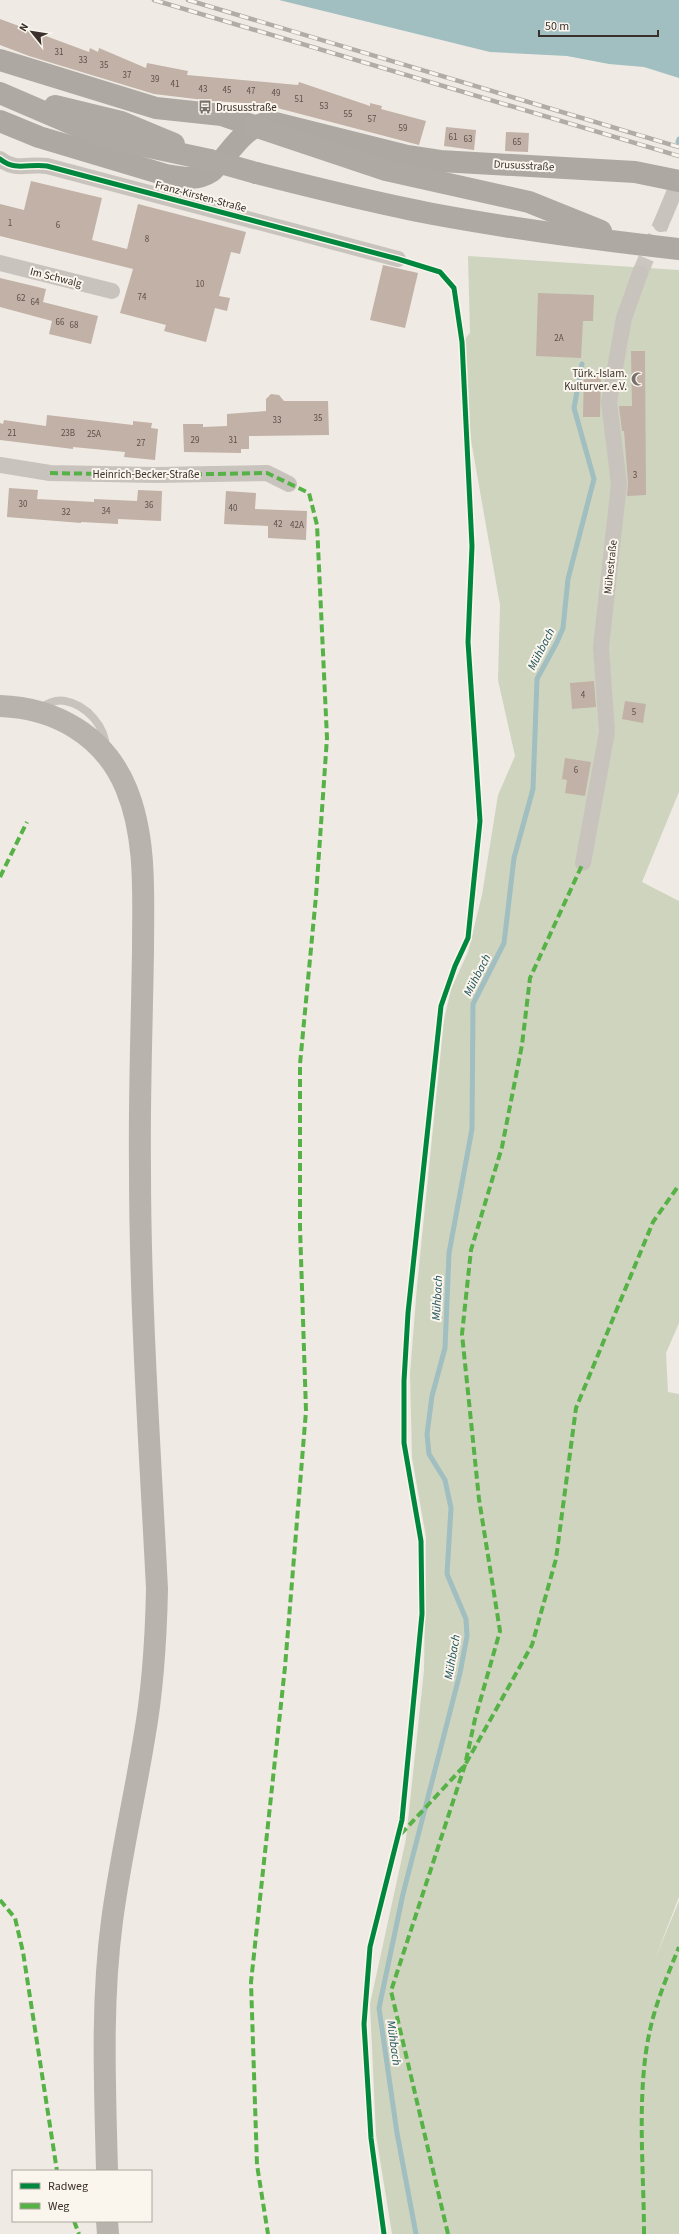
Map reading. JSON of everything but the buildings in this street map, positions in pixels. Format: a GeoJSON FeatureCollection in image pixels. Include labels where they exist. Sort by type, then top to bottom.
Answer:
{"type":"FeatureCollection","features":[{"type":"Feature","properties":{"kind":"highway"},"geometry":{"type":"LineString","coordinates":[[4,95],[79,127],[116,140],[199,157],[336,194],[433,214],[530,230],[679,249]]}},
{"type":"Feature","properties":{"kind":"highway"},"geometry":{"type":"LineString","coordinates":[[254,126],[379,168],[529,202],[628,242]]}},
{"type":"Feature","properties":{"kind":"main road"},"geometry":{"type":"LineString","coordinates":[[0,60],[156,108],[222,115],[254,126],[212,171],[196,178],[185,178],[166,175],[39,137],[0,121]]}},
{"type":"Feature","properties":{"kind":"main road","name":"Drususstraße"},"geometry":{"type":"LineString","coordinates":[[254,126],[265,122],[278,122],[407,156],[440,161],[635,172],[679,181]]}},
{"type":"Feature","properties":{"kind":"main road"},"geometry":{"type":"LineString","coordinates":[[0,706],[37,710],[71,724],[92,739],[106,754],[121,776],[131,801],[143,871],[140,1167],[141,1261],[157,1589],[152,1686],[113,1912],[106,1967],[104,2015],[106,2170]]}},
{"type":"Feature","properties":{"kind":"main road"},"geometry":{"type":"LineString","coordinates":[[107,2222],[108,2234]]}},
{"type":"Feature","properties":{"kind":"street","name":"Franz-Kirsten-Straße"},"geometry":{"type":"LineString","coordinates":[[0,159],[8,166],[21,167],[35,164],[47,166],[398,259]]}},
{"type":"Feature","properties":{"kind":"street"},"geometry":{"type":"LineString","coordinates":[[661,224],[679,181]]}},
{"type":"Feature","properties":{"kind":"street","name":"Im Schwalg"},"geometry":{"type":"LineString","coordinates":[[0,263],[112,291]]}},
{"type":"Feature","properties":{"kind":"street","name":"Mühestraße"},"geometry":{"type":"LineString","coordinates":[[584,863],[606,732],[601,647],[619,484],[609,402],[624,318],[640,273]]}},
{"type":"Feature","properties":{"kind":"street","name":"Heinrich-Becker-Straße"},"geometry":{"type":"LineString","coordinates":[[0,464],[50,473],[156,475],[267,473],[289,484]]}},
{"type":"Feature","properties":{"kind":"green space"},"geometry":{"type":"Polygon","coordinates":[[[468,256],[679,270],[679,792],[642,882],[679,901],[679,1323],[666,1353],[668,1392],[679,1394],[679,1897],[655,1959],[679,1901],[679,2234],[392,2234],[376,2135],[370,2004],[406,1839],[424,1670],[426,1537],[412,1458],[410,1374],[417,1286],[444,1020],[451,989],[468,952],[482,895],[498,795],[515,756],[498,680],[500,605],[465,399],[462,342],[470,333],[468,256]]]}},
{"type":"Feature","properties":{"kind":"water"},"geometry":{"type":"Polygon","coordinates":[[[279,0],[679,0],[679,78],[644,67],[609,64],[567,56],[490,52],[279,0]]]}},
{"type":"Feature","properties":{"kind":"waterway","name":"Mühbach"},"geometry":{"type":"LineString","coordinates":[[416,2234],[397,2133],[379,2008],[403,1894],[460,1673],[467,1636],[466,1619],[447,1574],[451,1508],[445,1480],[429,1454],[427,1434],[432,1396],[445,1348],[449,1253],[472,1129],[473,1004],[504,943],[514,858],[533,789],[537,679],[563,628],[568,579],[594,479],[574,408],[582,364]]}},
{"type":"Feature","properties":{"kind":"tunnel"},"geometry":{"type":"LineString","coordinates":[[640,273],[661,224]]}},
{"type":"Feature","properties":{"kind":"railway"},"geometry":{"type":"LineString","coordinates":[[154,0],[679,156]]}},
{"type":"Feature","properties":{"kind":"railway"},"geometry":{"type":"LineString","coordinates":[[188,0],[679,147]]}},
{"type":"Feature","properties":{"kind":"marked path"},"geometry":{"type":"LineString","coordinates":[[50,473],[156,475],[267,473],[309,493],[317,525],[327,738],[316,896],[300,1064],[300,1227],[306,1411],[285,1667],[251,1982],[257,2165],[268,2234]]}},
{"type":"Feature","properties":{"kind":"marked path"},"geometry":{"type":"LineString","coordinates":[[0,877],[27,822]]}},
{"type":"Feature","properties":{"kind":"marked path"},"geometry":{"type":"LineString","coordinates":[[448,2234],[391,1991],[465,1765],[475,1719],[500,1631],[479,1499],[462,1334],[471,1250],[502,1147],[522,1045],[530,978],[583,863]]}},
{"type":"Feature","properties":{"kind":"marked path"},"geometry":{"type":"LineString","coordinates":[[401,1834],[465,1765],[532,1645],[556,1559],[576,1408],[653,1222],[679,1185]]}},
{"type":"Feature","properties":{"kind":"marked path"},"geometry":{"type":"LineString","coordinates":[[0,1900],[15,1918],[23,1952],[57,2170]]}},
{"type":"Feature","properties":{"kind":"marked path"},"geometry":{"type":"LineString","coordinates":[[644,2234],[642,2105],[646,2054],[650,2030],[656,2009],[679,1947]]}},
{"type":"Feature","properties":{"kind":"marked path"},"geometry":{"type":"LineString","coordinates":[[74,2222],[79,2234]]}},
{"type":"Feature","properties":{"kind":"cycle path"},"geometry":{"type":"LineString","coordinates":[[0,159],[6,163],[17,166],[47,166],[398,259],[440,272],[454,288],[462,342],[472,546],[468,642],[480,821],[468,938],[455,966],[441,1006],[408,1313],[404,1381],[404,1443],[421,1541],[422,1614],[402,1820],[370,1947],[364,2024],[371,2138],[384,2234]]}},
{"type":"Feature","properties":{"kind":"place","name":"Drususstraße"},"geometry":{"type":"Point","coordinates":[205,107]}},
{"type":"Feature","properties":{"kind":"place","name":"Türk.-Islam. Kulturver. e.V."},"geometry":{"type":"Point","coordinates":[638,379]}}]}
